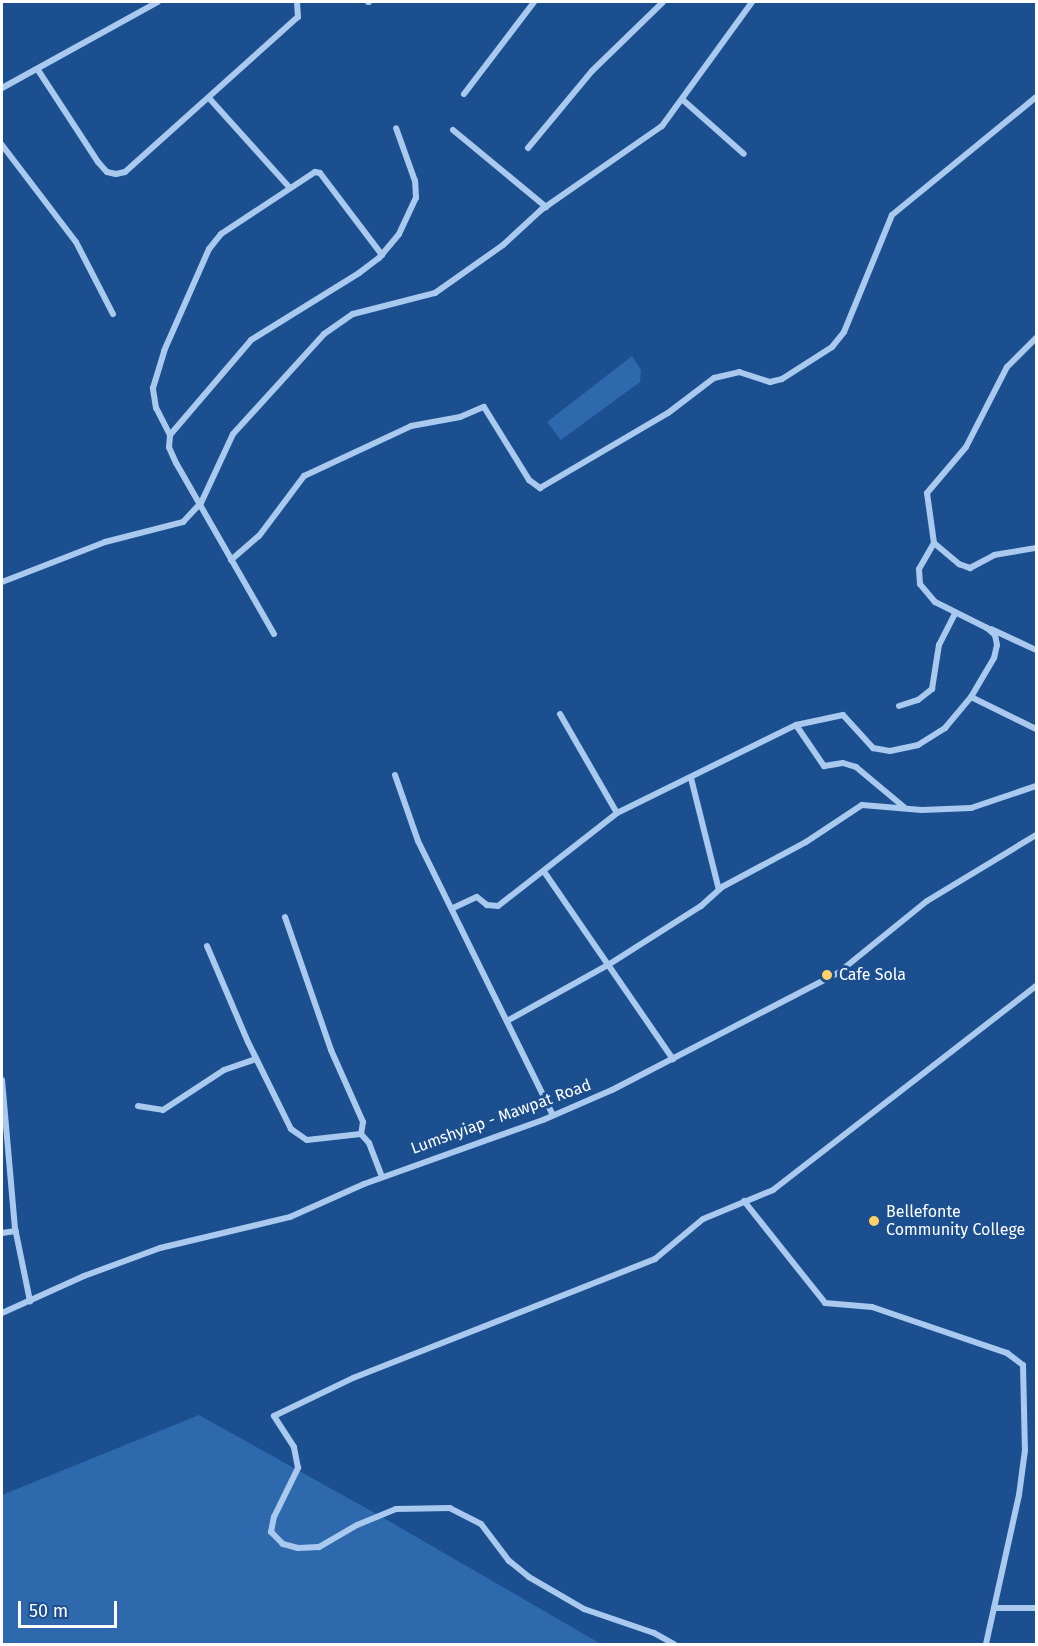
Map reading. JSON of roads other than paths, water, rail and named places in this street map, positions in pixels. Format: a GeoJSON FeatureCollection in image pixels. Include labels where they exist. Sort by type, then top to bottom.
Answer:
{"type":"FeatureCollection","features":[{"type":"Feature","properties":{"kind":"street"},"geometry":{"type":"LineString","coordinates":[[2,88],[158,2]]}},
{"type":"Feature","properties":{"kind":"street"},"geometry":{"type":"LineString","coordinates":[[38,70],[98,162],[107,172],[116,174],[125,172],[298,17],[297,2]]}},
{"type":"Feature","properties":{"kind":"street"},"geometry":{"type":"LineString","coordinates":[[464,94],[534,2]]}},
{"type":"Feature","properties":{"kind":"street"},"geometry":{"type":"LineString","coordinates":[[528,148],[592,70],[663,2]]}},
{"type":"Feature","properties":{"kind":"street"},"geometry":{"type":"LineString","coordinates":[[2,582],[105,542],[168,528],[183,522],[201,503],[233,435],[324,334],[353,314],[435,293],[503,245],[546,207],[662,126],[752,2]]}},
{"type":"Feature","properties":{"kind":"street"},"geometry":{"type":"LineString","coordinates":[[231,560],[259,536],[304,476],[411,426],[460,417],[484,407],[529,480],[540,488],[668,412],[714,378],[739,372],[770,382],[782,379],[832,347],[844,332],[892,215],[1036,96]]}},
{"type":"Feature","properties":{"kind":"street"},"geometry":{"type":"LineString","coordinates":[[209,99],[290,188]]}},
{"type":"Feature","properties":{"kind":"street"},"geometry":{"type":"LineString","coordinates":[[682,100],[744,154]]}},
{"type":"Feature","properties":{"kind":"street"},"geometry":{"type":"LineString","coordinates":[[170,435],[251,340],[359,273],[382,255],[399,234],[416,198],[415,181],[396,128]]}},
{"type":"Feature","properties":{"kind":"street"},"geometry":{"type":"LineString","coordinates":[[453,130],[546,207]]}},
{"type":"Feature","properties":{"kind":"street"},"geometry":{"type":"LineString","coordinates":[[2,145],[76,242],[113,314]]}},
{"type":"Feature","properties":{"kind":"street"},"geometry":{"type":"LineString","coordinates":[[274,634],[172,455],[170,435],[156,408],[153,388],[164,351],[209,249],[221,234],[315,172],[326,177],[382,255]]}},
{"type":"Feature","properties":{"kind":"street"},"geometry":{"type":"LineString","coordinates":[[1036,338],[1007,367],[966,447],[927,493],[934,543],[919,569],[920,584],[935,602],[1036,650]]}},
{"type":"Feature","properties":{"kind":"street"},"geometry":{"type":"LineString","coordinates":[[934,543],[959,564],[970,568],[994,555],[1036,548]]}},
{"type":"Feature","properties":{"kind":"street"},"geometry":{"type":"LineString","coordinates":[[899,706],[918,700],[932,689],[939,645],[955,613]]}},
{"type":"Feature","properties":{"kind":"street"},"geometry":{"type":"LineString","coordinates":[[453,908],[477,897],[487,905],[498,906],[545,873],[617,813],[796,725],[843,715],[873,748],[890,751],[932,738],[971,697],[994,658],[995,635],[987,628]]}},
{"type":"Feature","properties":{"kind":"street"},"geometry":{"type":"LineString","coordinates":[[971,697],[1036,729]]}},
{"type":"Feature","properties":{"kind":"street"},"geometry":{"type":"LineString","coordinates":[[560,714],[617,813]]}},
{"type":"Feature","properties":{"kind":"street"},"geometry":{"type":"LineString","coordinates":[[796,725],[824,766],[843,763],[856,767],[905,808]]}},
{"type":"Feature","properties":{"kind":"street"},"geometry":{"type":"LineString","coordinates":[[395,775],[418,841],[453,908],[553,1116]]}},
{"type":"Feature","properties":{"kind":"street"},"geometry":{"type":"LineString","coordinates":[[691,778],[719,891]]}},
{"type":"Feature","properties":{"kind":"street"},"geometry":{"type":"LineString","coordinates":[[507,1021],[608,965],[701,906],[719,891],[806,842],[862,805],[905,808],[971,808],[1036,786]]}},
{"type":"Feature","properties":{"kind":"street","name":"Lumshyiap - Mawpat Road"},"geometry":{"type":"LineString","coordinates":[[2,1313],[84,1276],[160,1248],[291,1217],[382,1177],[553,1116],[673,1059],[838,973],[927,902],[1036,835]]}},
{"type":"Feature","properties":{"kind":"street"},"geometry":{"type":"LineString","coordinates":[[545,873],[673,1059]]}},
{"type":"Feature","properties":{"kind":"street"},"geometry":{"type":"LineString","coordinates":[[285,917],[331,1050],[363,1122],[361,1134]]}},
{"type":"Feature","properties":{"kind":"street"},"geometry":{"type":"LineString","coordinates":[[207,946],[256,1059],[297,1135],[318,1141],[361,1134]]}},
{"type":"Feature","properties":{"kind":"street"},"geometry":{"type":"LineString","coordinates":[[674,1644],[654,1633],[584,1609],[539,1583],[509,1561],[481,1524],[450,1508],[396,1509],[357,1525],[319,1547],[298,1548],[283,1544],[271,1532],[274,1517],[298,1468],[294,1447],[274,1416],[353,1378],[642,1266],[671,1248],[704,1219],[773,1190],[1034,988],[1036,997]]}},
{"type":"Feature","properties":{"kind":"street"},"geometry":{"type":"LineString","coordinates":[[138,1106],[163,1110],[224,1070],[256,1059]]}},
{"type":"Feature","properties":{"kind":"street"},"geometry":{"type":"LineString","coordinates":[[2,1080],[16,1231],[30,1301]]}},
{"type":"Feature","properties":{"kind":"street"},"geometry":{"type":"LineString","coordinates":[[361,1134],[369,1143],[382,1177]]}},
{"type":"Feature","properties":{"kind":"street"},"geometry":{"type":"LineString","coordinates":[[744,1201],[825,1303],[872,1307],[1007,1353],[1023,1365],[1025,1450],[987,1644]]}},
{"type":"Feature","properties":{"kind":"street"},"geometry":{"type":"LineString","coordinates":[[2,1233],[16,1231]]}},
{"type":"Feature","properties":{"kind":"street"},"geometry":{"type":"LineString","coordinates":[[994,1608],[1036,1608]]}},
{"type":"Feature","properties":{"kind":"place","name":"Cafe Sola"},"geometry":{"type":"Point","coordinates":[827,975]}},
{"type":"Feature","properties":{"kind":"place","name":"Bellefonte Community College"},"geometry":{"type":"Point","coordinates":[874,1221]}}]}
